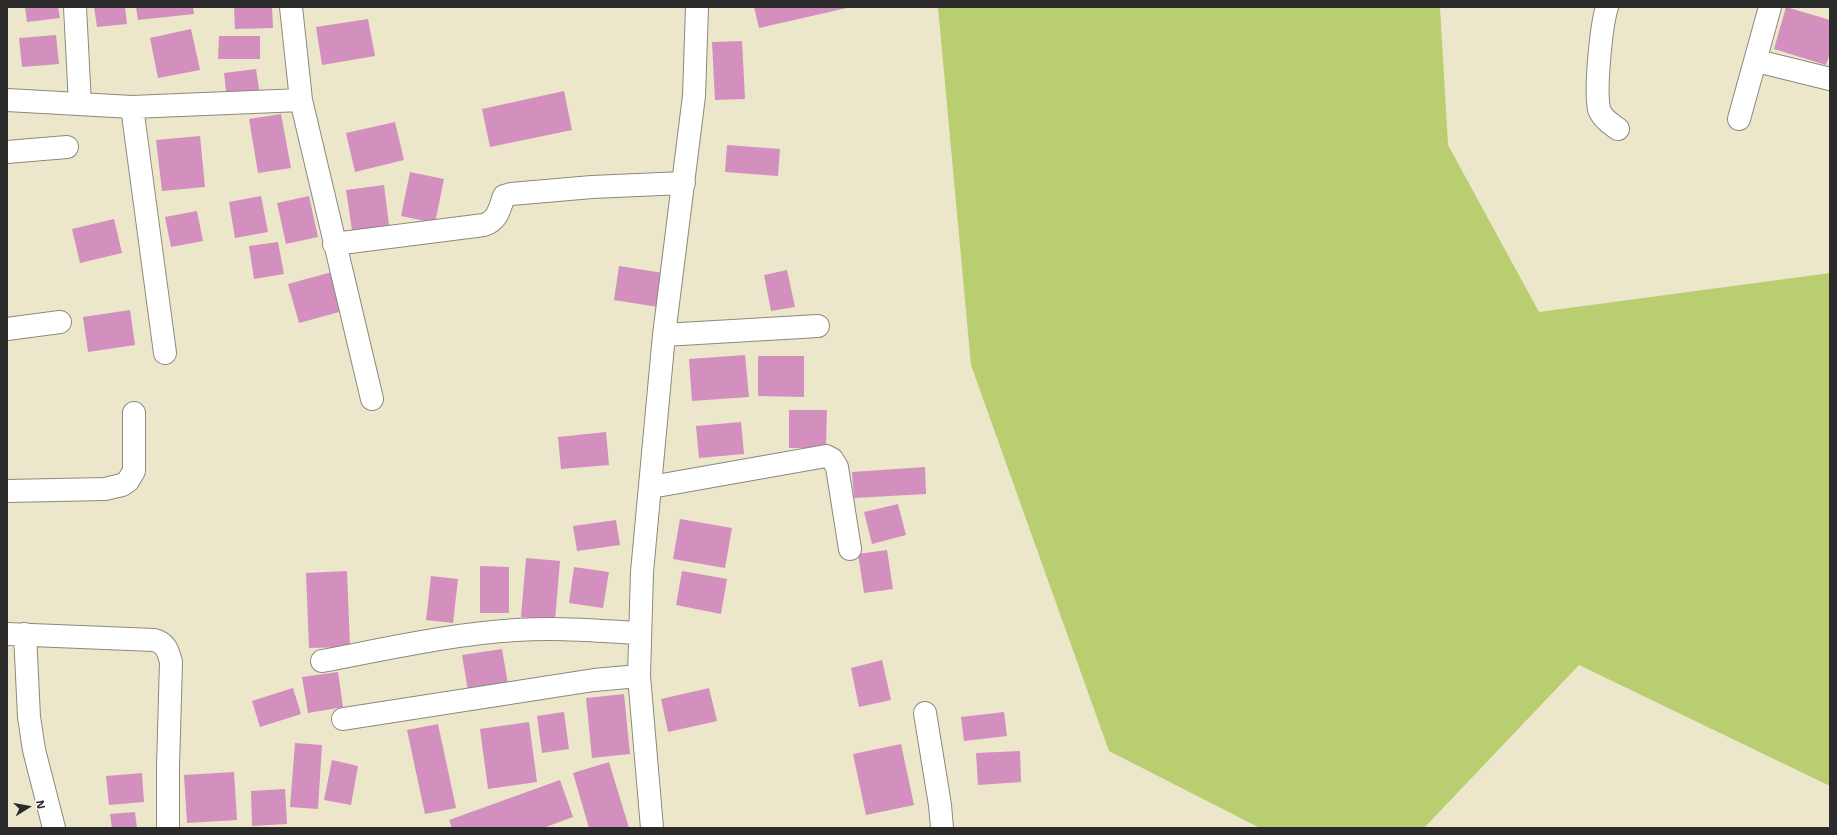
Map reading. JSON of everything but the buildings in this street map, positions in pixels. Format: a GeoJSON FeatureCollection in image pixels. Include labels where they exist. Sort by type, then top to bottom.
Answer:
{"type":"FeatureCollection","features":[{"type":"Feature","properties":{"kind":"street"},"geometry":{"type":"LineString","coordinates":[[75,7],[80,104]]}},
{"type":"Feature","properties":{"kind":"street"},"geometry":{"type":"LineString","coordinates":[[291,7],[301,100],[372,399]]}},
{"type":"Feature","properties":{"kind":"street"},"geometry":{"type":"LineString","coordinates":[[652,828],[640,676],[642,572],[664,335],[694,96],[697,7]]}},
{"type":"Feature","properties":{"kind":"street"},"geometry":{"type":"LineString","coordinates":[[1739,119],[1757,61],[1770,7]]}},
{"type":"Feature","properties":{"kind":"street"},"geometry":{"type":"LineString","coordinates":[[1600,10],[1598,92],[1600,111],[1618,129]]}},
{"type":"Feature","properties":{"kind":"street"},"geometry":{"type":"LineString","coordinates":[[1757,61],[1830,79]]}},
{"type":"Feature","properties":{"kind":"street"},"geometry":{"type":"LineString","coordinates":[[7,100],[132,107],[301,100]]}},
{"type":"Feature","properties":{"kind":"street"},"geometry":{"type":"LineString","coordinates":[[132,107],[165,353]]}},
{"type":"Feature","properties":{"kind":"street"},"geometry":{"type":"LineString","coordinates":[[7,152],[67,148]]}},
{"type":"Feature","properties":{"kind":"street"},"geometry":{"type":"LineString","coordinates":[[334,244],[484,225],[492,222],[497,217],[504,196],[511,194],[592,187],[684,183]]}},
{"type":"Feature","properties":{"kind":"street"},"geometry":{"type":"LineString","coordinates":[[7,329],[60,322]]}},
{"type":"Feature","properties":{"kind":"street"},"geometry":{"type":"LineString","coordinates":[[664,335],[818,326]]}},
{"type":"Feature","properties":{"kind":"street"},"geometry":{"type":"LineString","coordinates":[[7,491],[105,489],[122,485],[128,481],[134,471],[134,413]]}},
{"type":"Feature","properties":{"kind":"street"},"geometry":{"type":"LineString","coordinates":[[651,487],[826,456],[832,459],[837,467],[850,549]]}},
{"type":"Feature","properties":{"kind":"street"},"geometry":{"type":"LineString","coordinates":[[322,661],[434,640],[516,630],[560,629],[640,633]]}},
{"type":"Feature","properties":{"kind":"street"},"geometry":{"type":"LineString","coordinates":[[54,828],[34,750],[16,634],[154,640],[164,644],[168,649],[171,662],[168,828]]}},
{"type":"Feature","properties":{"kind":"street"},"geometry":{"type":"LineString","coordinates":[[344,719],[594,680],[640,676]]}},
{"type":"Feature","properties":{"kind":"street"},"geometry":{"type":"LineString","coordinates":[[925,713],[939,798],[942,828]]}},
{"type":"Feature","properties":{"kind":"green space"},"geometry":{"type":"Polygon","coordinates":[[[938,7],[1440,7],[1448,145],[1539,312],[1830,273],[1830,786],[1579,665],[1424,828],[1260,828],[1109,751],[971,365],[938,7]]]}}]}
